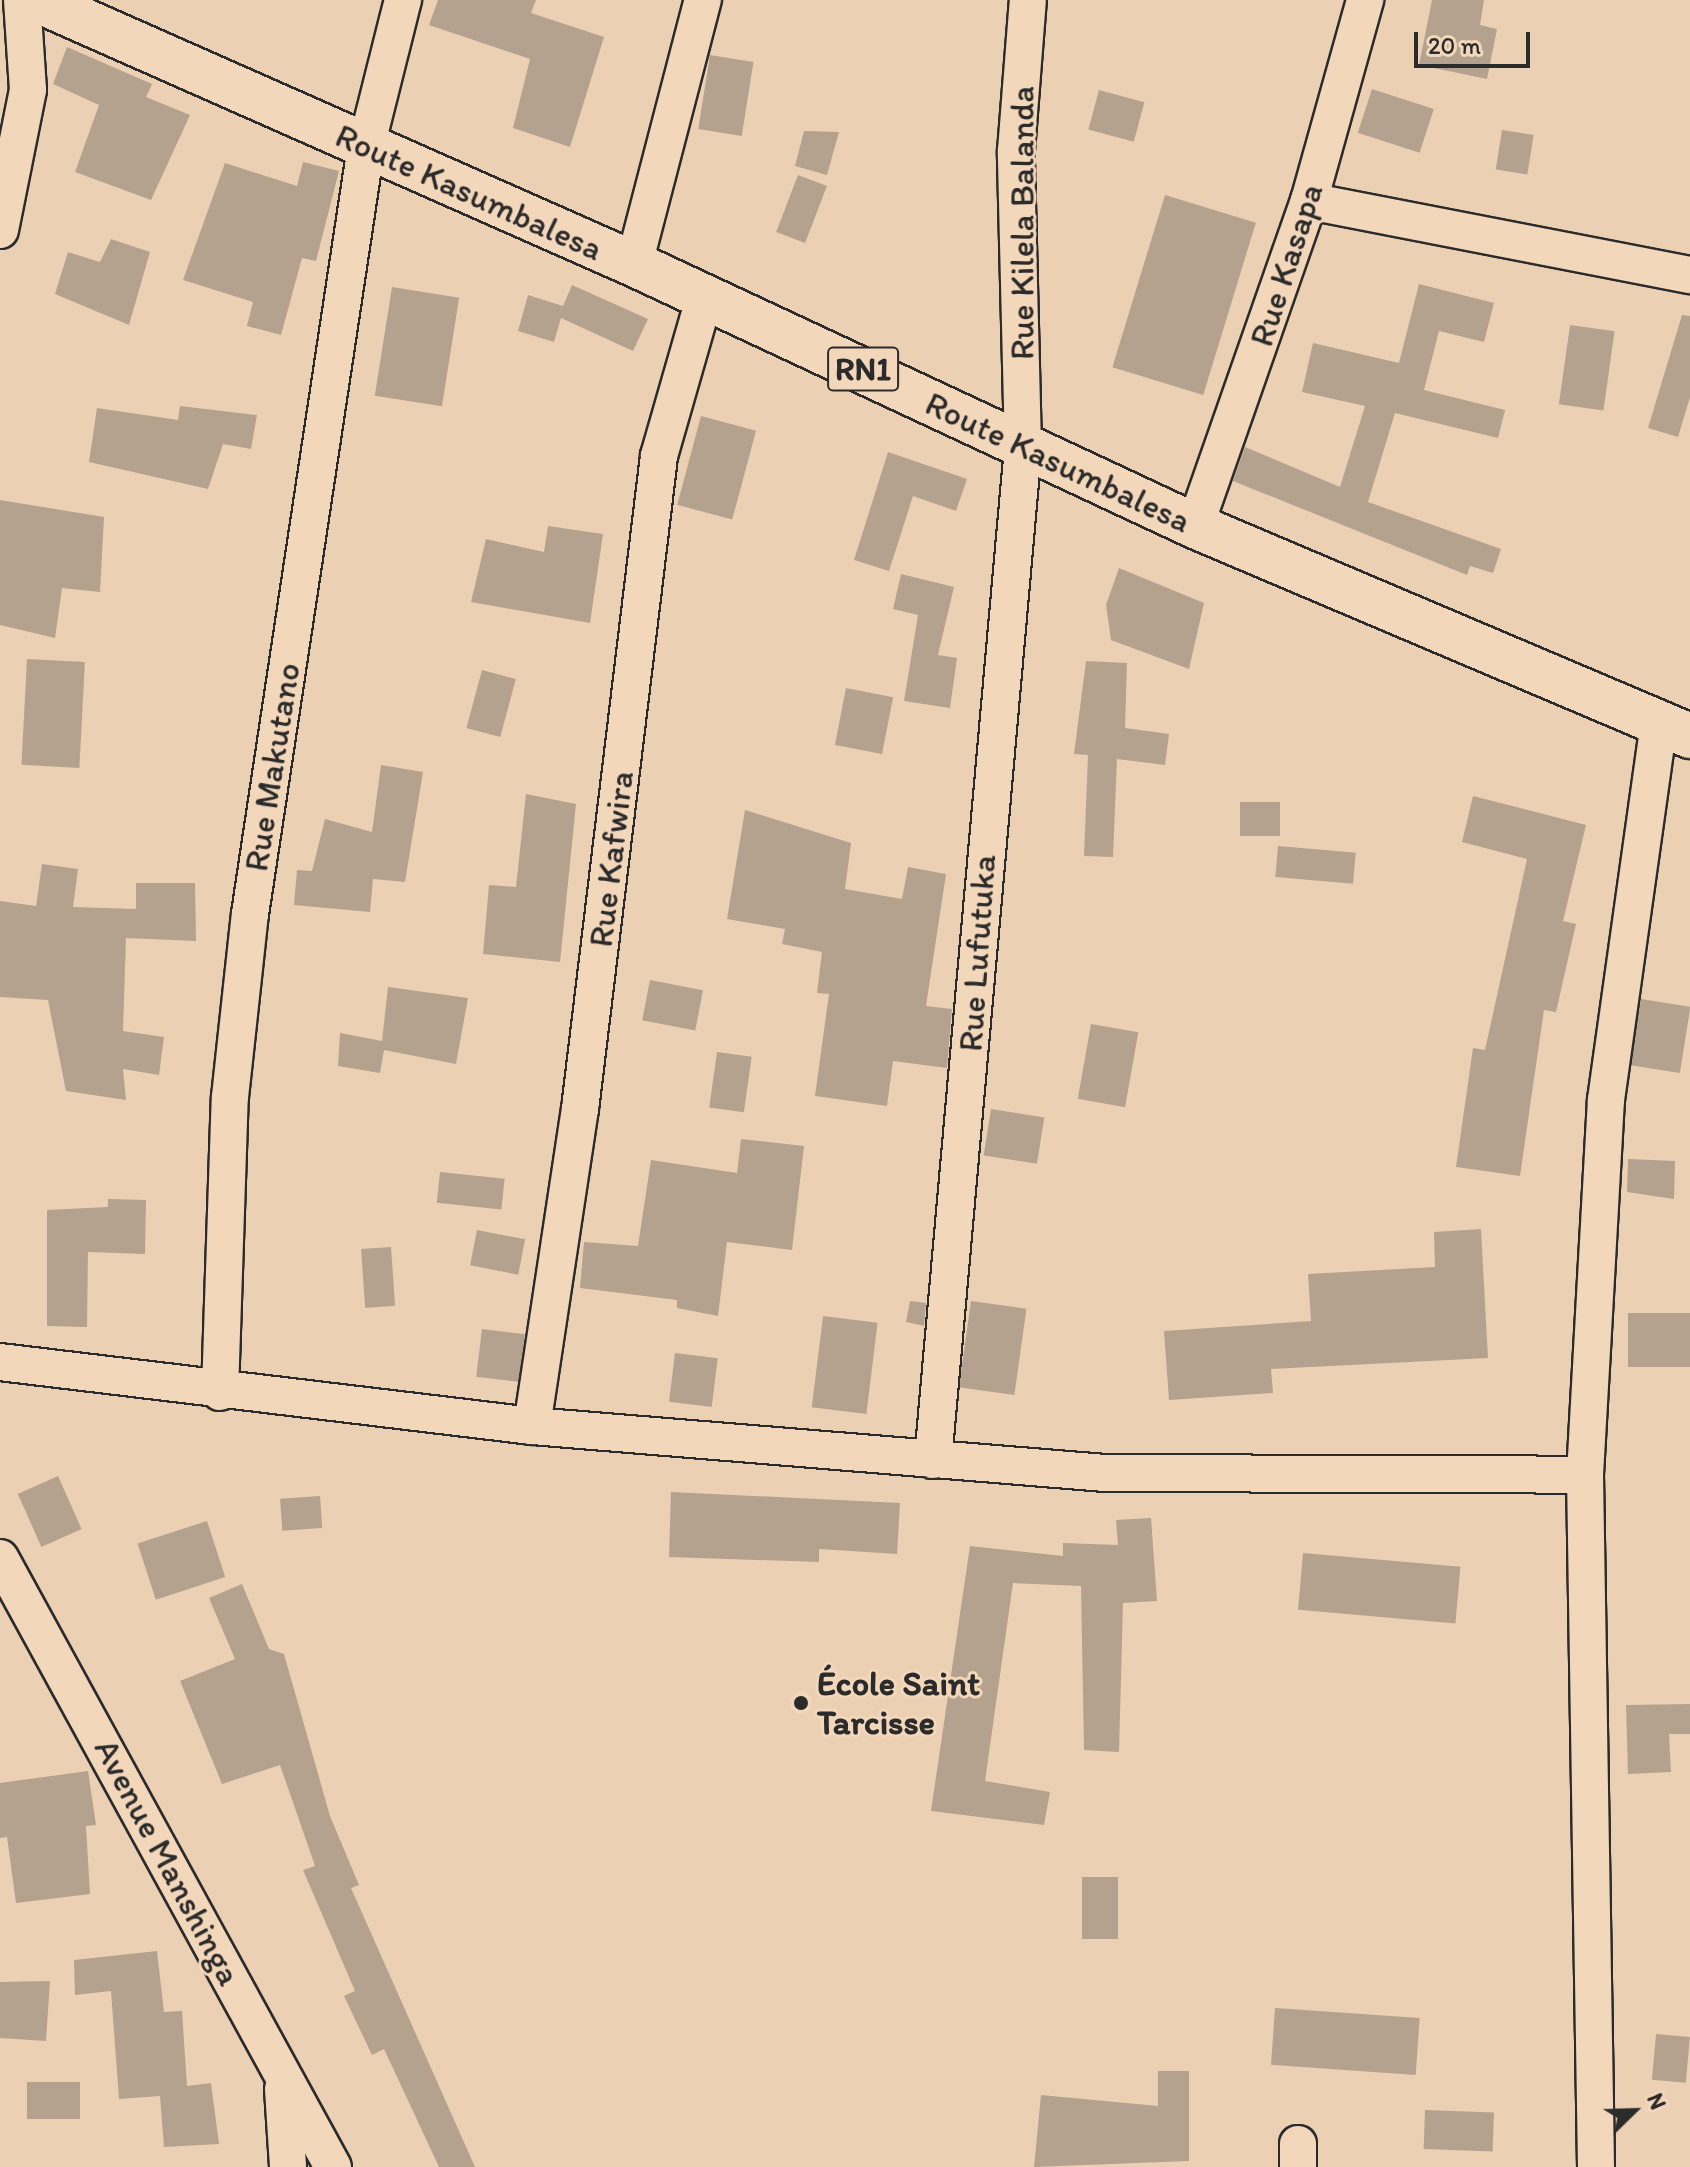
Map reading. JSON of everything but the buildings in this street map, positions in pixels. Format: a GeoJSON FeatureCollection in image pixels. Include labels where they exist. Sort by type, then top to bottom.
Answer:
{"type":"FeatureCollection","features":[{"type":"Feature","properties":{"kind":"highway","name":"Route Kasumbalesa"},"geometry":{"type":"LineString","coordinates":[[37,0],[705,296],[1195,526],[1674,730]]}},
{"type":"Feature","properties":{"kind":"street"},"geometry":{"type":"LineString","coordinates":[[0,230],[28,90],[22,0]]}},
{"type":"Feature","properties":{"kind":"street","name":"Rue Makutano"},"geometry":{"type":"LineString","coordinates":[[220,1392],[230,1097],[250,914],[366,147],[403,0]]}},
{"type":"Feature","properties":{"kind":"street"},"geometry":{"type":"LineString","coordinates":[[634,264],[703,0]]}},
{"type":"Feature","properties":{"kind":"street","name":"Rue Kilela Balanda"},"geometry":{"type":"LineString","coordinates":[[1023,447],[1016,151],[1028,0]]}},
{"type":"Feature","properties":{"kind":"street","name":"Rue Kasapa"},"geometry":{"type":"LineString","coordinates":[[1195,526],[1309,201],[1365,0]]}},
{"type":"Feature","properties":{"kind":"street"},"geometry":{"type":"LineString","coordinates":[[1309,201],[1690,275]]}},
{"type":"Feature","properties":{"kind":"street","name":"Rue Kafwira"},"geometry":{"type":"LineString","coordinates":[[532,1426],[605,917],[655,487],[705,296]]}},
{"type":"Feature","properties":{"kind":"street","name":"Rue Lufutuka"},"geometry":{"type":"LineString","coordinates":[[933,1460],[1023,447]]}},
{"type":"Feature","properties":{"kind":"street"},"geometry":{"type":"LineString","coordinates":[[1596,2167],[1585,1475],[1606,1100],[1674,730]]}},
{"type":"Feature","properties":{"kind":"street"},"geometry":{"type":"LineString","coordinates":[[0,1362],[220,1392],[532,1426],[933,1460],[1267,1478],[1585,1475]]}},
{"type":"Feature","properties":{"kind":"street","name":"Avenue Manshinga"},"geometry":{"type":"LineString","coordinates":[[0,1558],[333,2167]]}},
{"type":"Feature","properties":{"kind":"street"},"geometry":{"type":"LineString","coordinates":[[283,2080],[288,2167]]}},
{"type":"Feature","properties":{"kind":"place","name":"École Saint Tarcisse"},"geometry":{"type":"Point","coordinates":[801,1703]}}]}
